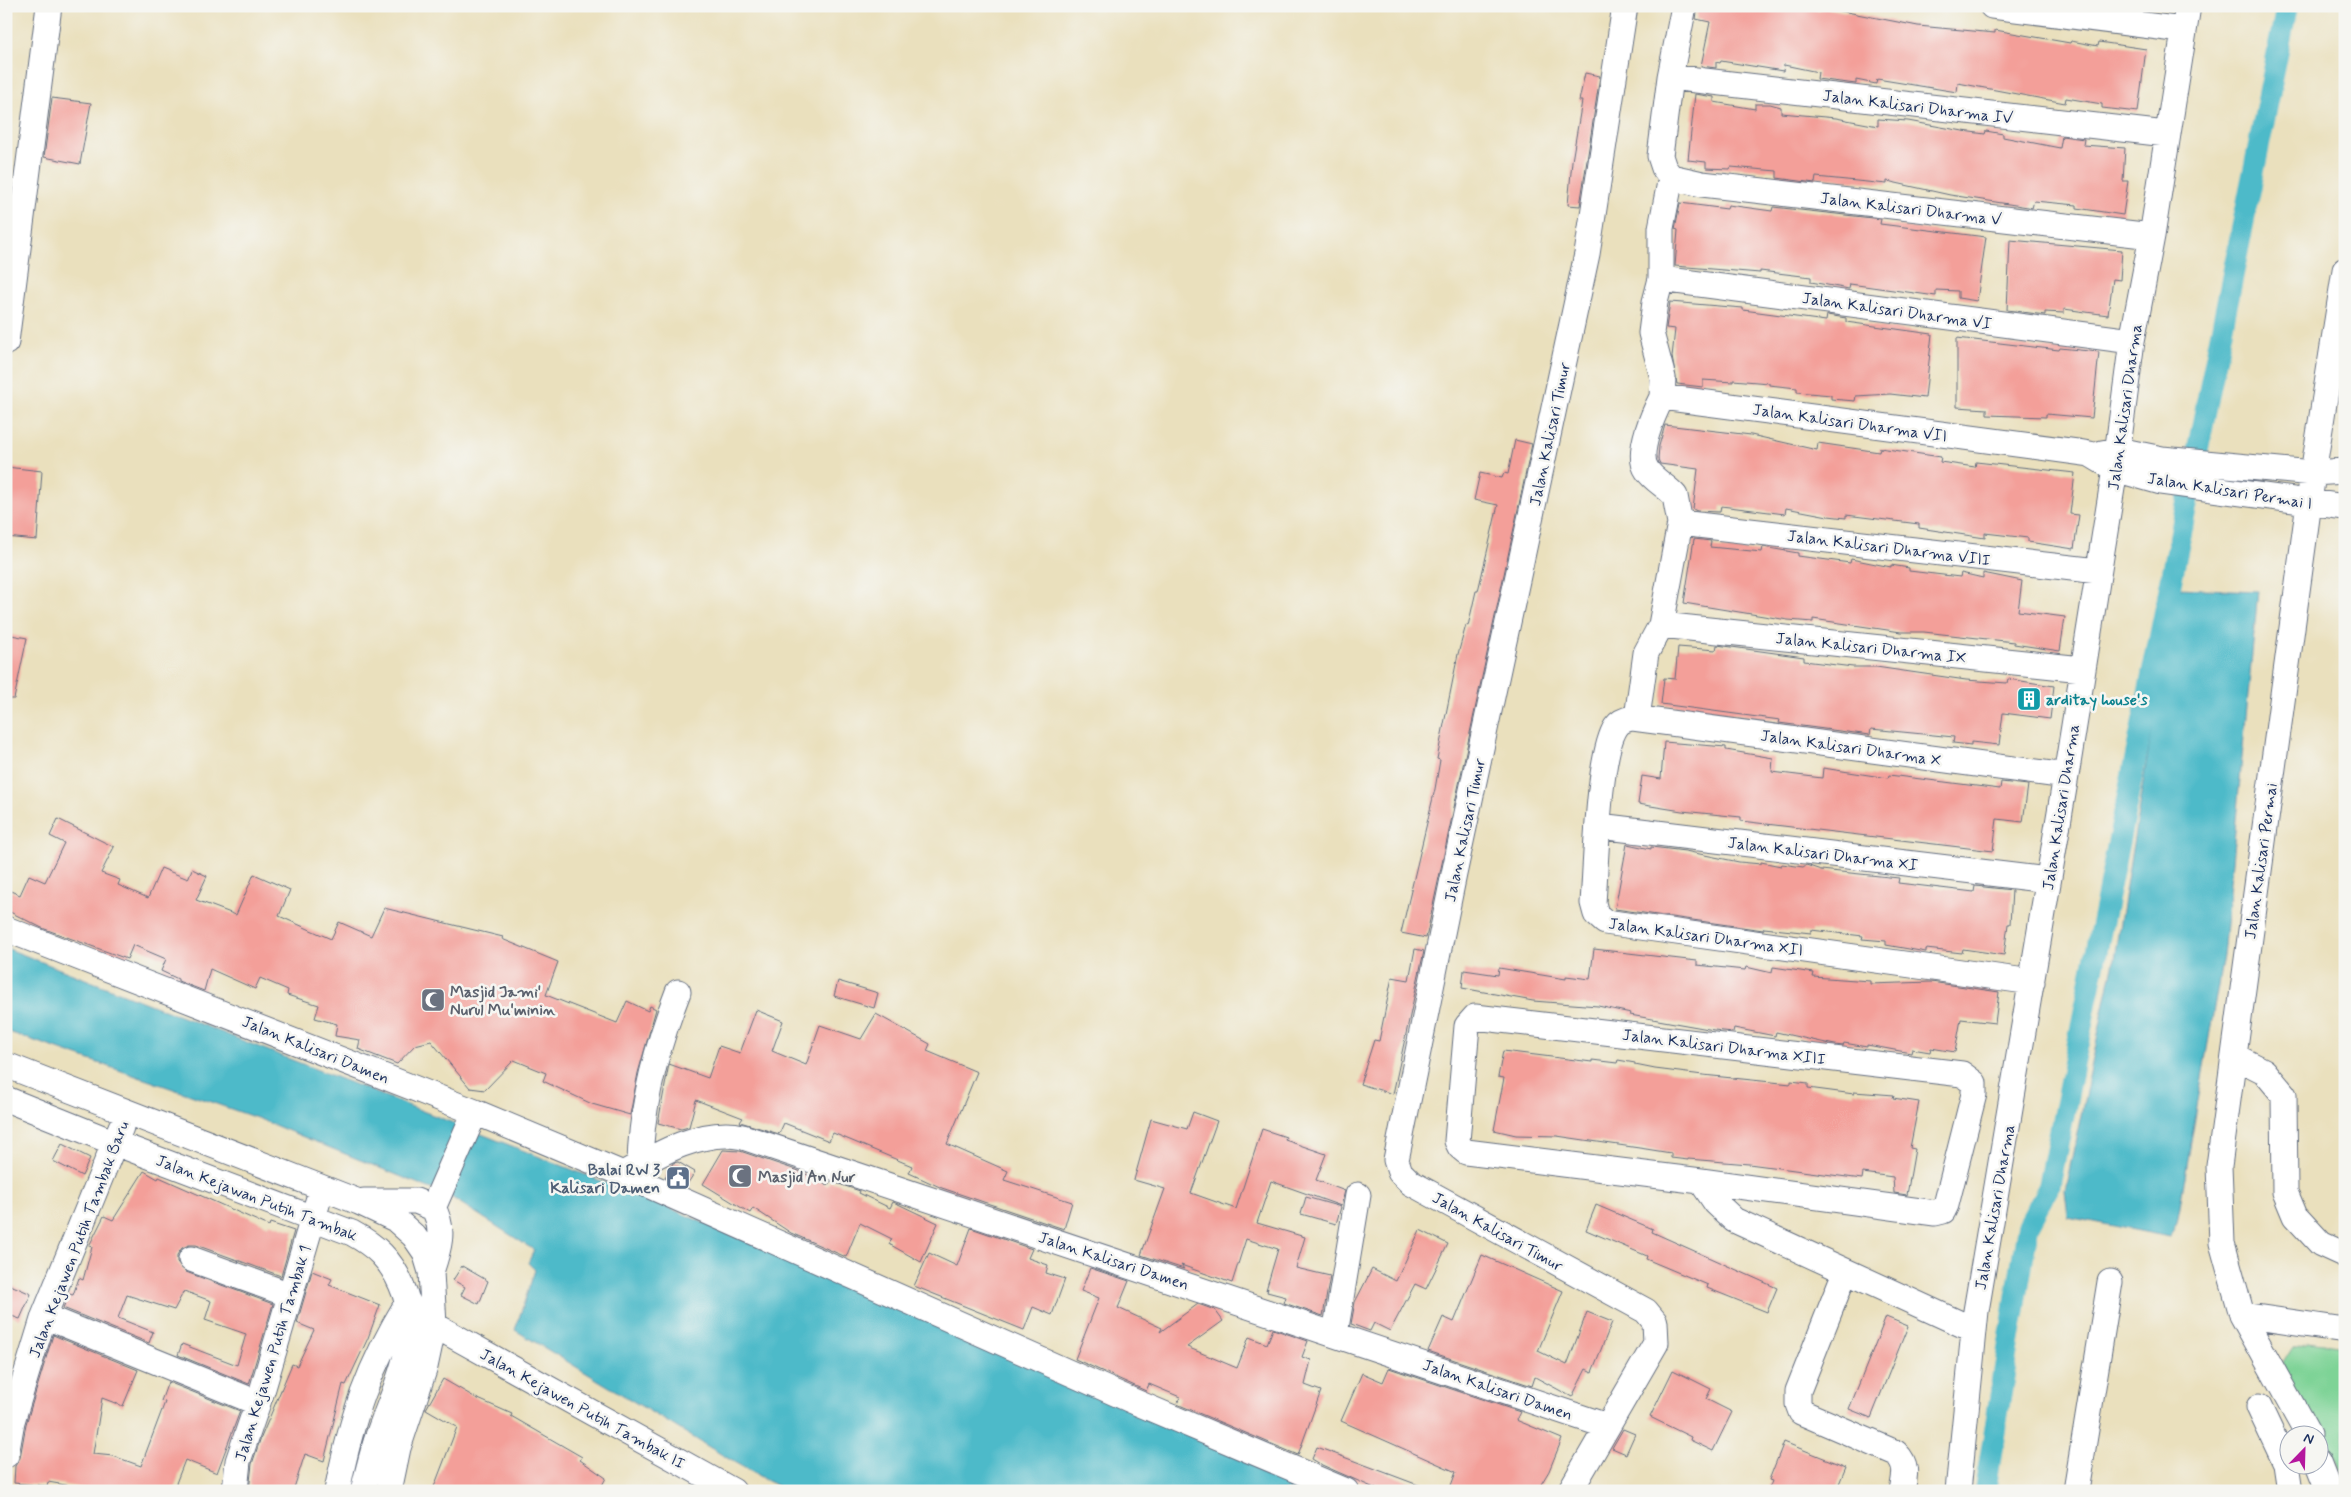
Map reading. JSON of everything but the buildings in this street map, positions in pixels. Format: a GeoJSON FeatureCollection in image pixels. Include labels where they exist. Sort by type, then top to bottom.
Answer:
{"type":"FeatureCollection","features":[{"type":"Feature","properties":{"kind":"street"},"geometry":{"type":"LineString","coordinates":[[6,342],[49,6]]}},
{"type":"Feature","properties":{"kind":"street","name":"Jalan Kalisari Timur"},"geometry":{"type":"LineString","coordinates":[[1570,1491],[1656,1343],[1655,1322],[1646,1311],[1411,1183],[1400,1172],[1396,1160],[1454,874],[1587,254],[1625,6]]}},
{"type":"Feature","properties":{"kind":"street"},"geometry":{"type":"LineString","coordinates":[[1636,718],[1646,653],[1660,625],[1680,523],[1677,500],[1667,487],[1646,470],[1643,462],[1644,446],[1649,427],[1662,397],[1663,378],[1651,333],[1655,302],[1661,279],[1661,228],[1671,177],[1664,168],[1660,156],[1670,77],[1684,6]]}},
{"type":"Feature","properties":{"kind":"street"},"geometry":{"type":"LineString","coordinates":[[1992,6],[2186,18]]}},
{"type":"Feature","properties":{"kind":"street","name":"Jalan Kalisari Dharma"},"geometry":{"type":"LineString","coordinates":[[1958,1491],[1974,1330],[2066,776],[2117,460],[2132,341],[2152,236],[2166,134],[2186,18]]}},
{"type":"Feature","properties":{"kind":"street","name":"Jalan Kalisari Dharma IV"},"geometry":{"type":"LineString","coordinates":[[1670,77],[2166,134]]}},
{"type":"Feature","properties":{"kind":"street","name":"Jalan Kalisari Dharma V"},"geometry":{"type":"LineString","coordinates":[[1671,177],[1702,184],[2152,236]]}},
{"type":"Feature","properties":{"kind":"street","name":"Jalan Kalisari Permai"},"geometry":{"type":"LineString","coordinates":[[2302,1424],[2242,1316],[2222,1244],[2219,1166],[2313,473],[2345,270]]}},
{"type":"Feature","properties":{"kind":"street","name":"Jalan Kalisari Dharma VI"},"geometry":{"type":"LineString","coordinates":[[1661,279],[2132,341]]}},
{"type":"Feature","properties":{"kind":"street","name":"Jalan Kalisari Dharma VII"},"geometry":{"type":"LineString","coordinates":[[1662,397],[2090,454],[2117,460]]}},
{"type":"Feature","properties":{"kind":"street","name":"Jalan Kalisari Permai I"},"geometry":{"type":"LineString","coordinates":[[2117,460],[2271,498],[2345,507]]}},
{"type":"Feature","properties":{"kind":"street","name":"Jalan Kalisari Permai I"},"geometry":{"type":"LineString","coordinates":[[2162,471],[2277,468],[2313,473],[2345,470]]}},
{"type":"Feature","properties":{"kind":"street","name":"Jalan Kalisari Dharma VIII"},"geometry":{"type":"LineString","coordinates":[[1680,523],[2098,571]]}},
{"type":"Feature","properties":{"kind":"street","name":"Jalan Kalisari Dharma IX"},"geometry":{"type":"LineString","coordinates":[[1660,625],[2082,670]]}},
{"type":"Feature","properties":{"kind":"street","name":"Jalan Kalisari Dharma XII"},"geometry":{"type":"LineString","coordinates":[[1636,718],[1629,718],[1619,723],[1610,740],[1604,765],[1593,908],[1596,914],[1605,922],[2032,982]]}},
{"type":"Feature","properties":{"kind":"street","name":"Jalan Kalisari Dharma X"},"geometry":{"type":"LineString","coordinates":[[1636,718],[2066,776]]}},
{"type":"Feature","properties":{"kind":"street","name":"Jalan Kalisari Dharma XI"},"geometry":{"type":"LineString","coordinates":[[1599,826],[2048,880]]}},
{"type":"Feature","properties":{"kind":"street","name":"Jalan Kalisari Damen"},"geometry":{"type":"LineString","coordinates":[[6,929],[473,1117],[632,1169],[1133,1401],[1346,1491]]}},
{"type":"Feature","properties":{"kind":"street"},"geometry":{"type":"LineString","coordinates":[[632,1169],[641,1140],[648,1099],[668,1016],[678,992]]}},
{"type":"Feature","properties":{"kind":"street","name":"Jalan Kalisari Dharma XIII"},"geometry":{"type":"LineString","coordinates":[[1483,1017],[1962,1074],[1974,1083],[1974,1094],[1943,1211],[1935,1213],[1702,1180],[1471,1154],[1463,1150],[1457,1141],[1468,1022],[1475,1018],[1483,1017]]}},
{"type":"Feature","properties":{"kind":"street"},"geometry":{"type":"LineString","coordinates":[[2234,1056],[2264,1070],[2284,1095],[2285,1192],[2295,1216],[2301,1223],[2321,1244],[2345,1255]]}},
{"type":"Feature","properties":{"kind":"street","name":"Jalan Kejawan Putih Tambak"},"geometry":{"type":"LineString","coordinates":[[6,1065],[359,1202],[395,1219],[414,1236],[425,1252],[431,1272],[434,1325],[425,1367],[398,1448],[389,1490]]}},
{"type":"Feature","properties":{"kind":"street","name":"Jalan Kejawan Putih Tambak"},"geometry":{"type":"LineString","coordinates":[[6,1099],[115,1143],[352,1232],[381,1252],[393,1267],[408,1302],[410,1327],[406,1362],[376,1442],[363,1491]]}},
{"type":"Feature","properties":{"kind":"street","name":"Jalan Kejawen Putih Tambak Baru"},"geometry":{"type":"LineString","coordinates":[[6,1455],[12,1421],[44,1316],[128,1111]]}},
{"type":"Feature","properties":{"kind":"street"},"geometry":{"type":"LineString","coordinates":[[436,1203],[473,1117]]}},
{"type":"Feature","properties":{"kind":"street","name":"Jalan Kalisari Damen"},"geometry":{"type":"LineString","coordinates":[[632,1169],[700,1137],[724,1134],[743,1137],[1607,1426]]}},
{"type":"Feature","properties":{"kind":"street"},"geometry":{"type":"LineString","coordinates":[[1702,1180],[1716,1203],[1734,1220],[1974,1330]]}},
{"type":"Feature","properties":{"kind":"street","name":"Jalan Kejawen Putih Tambak 1"},"geometry":{"type":"LineString","coordinates":[[235,1491],[238,1461],[258,1402],[322,1187]]}},
{"type":"Feature","properties":{"kind":"street"},"geometry":{"type":"LineString","coordinates":[[1336,1334],[1358,1195]]}},
{"type":"Feature","properties":{"kind":"street","name":"Jalan Kejawan Putih Tambak"},"geometry":{"type":"LineString","coordinates":[[359,1202],[416,1201],[436,1203],[440,1237],[431,1272]]}},
{"type":"Feature","properties":{"kind":"street"},"geometry":{"type":"LineString","coordinates":[[192,1259],[290,1295]]}},
{"type":"Feature","properties":{"kind":"street"},"geometry":{"type":"LineString","coordinates":[[1845,1272],[1798,1391],[1798,1404],[1801,1412],[1896,1453],[1903,1460],[1906,1471],[1902,1491]]}},
{"type":"Feature","properties":{"kind":"street"},"geometry":{"type":"LineString","coordinates":[[2076,1491],[2110,1282]]}},
{"type":"Feature","properties":{"kind":"street"},"geometry":{"type":"LineString","coordinates":[[337,1491],[348,1434],[366,1382],[384,1342],[408,1302]]}},
{"type":"Feature","properties":{"kind":"street"},"geometry":{"type":"LineString","coordinates":[[44,1316],[258,1402]]}},
{"type":"Feature","properties":{"kind":"street"},"geometry":{"type":"LineString","coordinates":[[2242,1316],[2345,1330]]}},
{"type":"Feature","properties":{"kind":"street","name":"Jalan Kejawen Putih Tambak II"},"geometry":{"type":"LineString","coordinates":[[434,1325],[732,1491]]}},
{"type":"Feature","properties":{"kind":"street"},"geometry":{"type":"LineString","coordinates":[[2260,1407],[2286,1464],[2290,1491]]}},
{"type":"Feature","properties":{"kind":"street"},"geometry":{"type":"LineString","coordinates":[[2322,1474],[2329,1491]]}},
{"type":"Feature","properties":{"kind":"green space"},"geometry":{"type":"Polygon","coordinates":[[[2309,1342],[2345,1347],[2345,1480],[2328,1439],[2328,1424],[2318,1424],[2289,1384],[2283,1363],[2293,1347],[2309,1342]]]}},
{"type":"Feature","properties":{"kind":"water"},"geometry":{"type":"Polygon","coordinates":[[[2175,588],[2258,591],[2223,956],[2177,1223],[2170,1237],[2068,1217],[2065,1190],[2113,965],[2175,588]]]}},
{"type":"Feature","properties":{"kind":"water"},"geometry":{"type":"Polygon","coordinates":[[[6,948],[660,1204],[1217,1446],[1312,1491],[786,1491],[734,1462],[515,1330],[535,1270],[528,1263],[534,1250],[451,1197],[257,1118],[6,1031],[6,948]]]}},
{"type":"Feature","properties":{"kind":"waterway"},"geometry":{"type":"LineString","coordinates":[[1985,1491],[2028,1226],[2049,1187],[2287,6]]}},
{"type":"Feature","properties":{"kind":"place","name":"arditay house's"},"geometry":{"type":"Point","coordinates":[2029,699]}},
{"type":"Feature","properties":{"kind":"place","name":"Masjid Jami' Nurul Mu'minin"},"geometry":{"type":"Point","coordinates":[433,1000]}},
{"type":"Feature","properties":{"kind":"place","name":"Masjid An Nur"},"geometry":{"type":"Point","coordinates":[740,1176]}},
{"type":"Feature","properties":{"kind":"place","name":"Balai RW 3 Kalisari Damen"},"geometry":{"type":"Point","coordinates":[678,1178]}}]}
